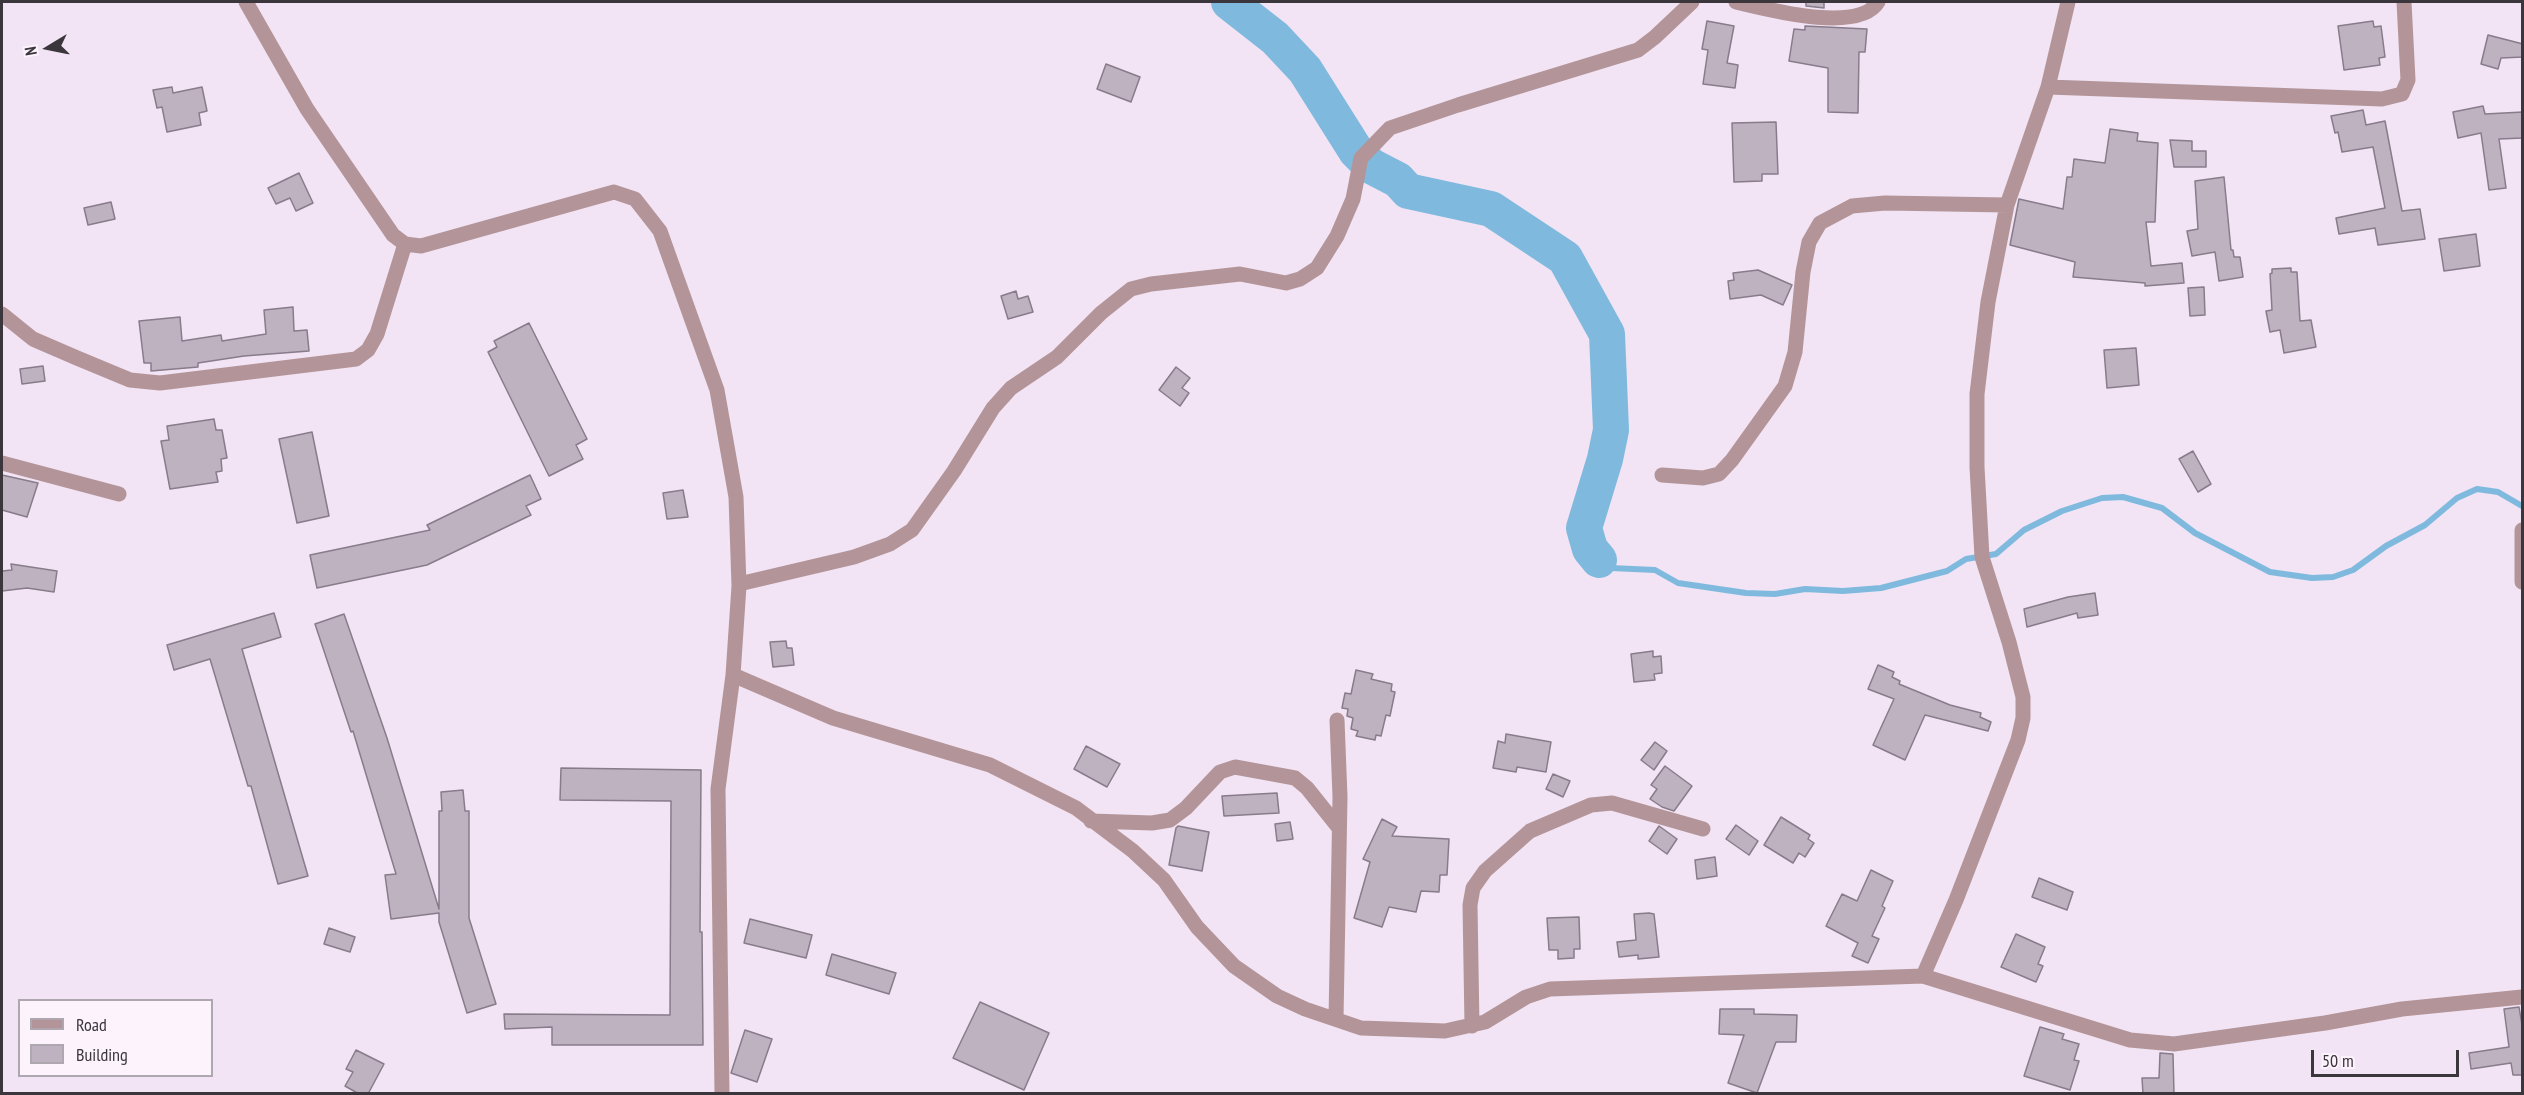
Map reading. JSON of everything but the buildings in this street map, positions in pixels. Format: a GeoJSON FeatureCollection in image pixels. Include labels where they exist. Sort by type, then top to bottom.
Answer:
{"type":"FeatureCollection","features":[{"type":"Feature","properties":{"kind":"street"},"geometry":{"type":"LineString","coordinates":[[246,2],[307,109],[393,235],[405,244],[421,246],[615,192],[635,199],[660,231],[717,390],[736,497],[739,584],[733,675],[718,789],[722,1094]]}},
{"type":"Feature","properties":{"kind":"street"},"geometry":{"type":"LineString","coordinates":[[739,584],[854,557],[890,544],[912,530],[954,471],[993,408],[1011,388],[1057,357],[1101,313],[1131,289],[1240,274],[1286,283],[1300,279],[1317,268],[1337,236],[1353,199],[1361,158],[1390,128],[1638,50],[1656,37],[1692,2]]}},
{"type":"Feature","properties":{"kind":"street"},"geometry":{"type":"LineString","coordinates":[[1736,2],[1800,16],[1839,18],[1868,12],[1878,2]]}},
{"type":"Feature","properties":{"kind":"street"},"geometry":{"type":"LineString","coordinates":[[1923,976],[1956,900],[2018,740],[2023,718],[2020,686],[1982,557],[1977,467],[1977,394],[1988,302],[2007,205],[2048,87],[2068,2]]}},
{"type":"Feature","properties":{"kind":"street"},"geometry":{"type":"LineString","coordinates":[[2048,87],[2382,99],[2402,94],[2408,80],[2404,2]]}},
{"type":"Feature","properties":{"kind":"street"},"geometry":{"type":"LineString","coordinates":[[1662,475],[1703,478],[1719,474],[1739,452],[1780,395],[1795,352],[1803,272],[1809,242],[1820,223],[1852,206],[1885,203],[2007,205]]}},
{"type":"Feature","properties":{"kind":"street"},"geometry":{"type":"LineString","coordinates":[[2,315],[33,339],[130,380],[160,383],[356,359],[368,350],[377,334],[405,244]]}},
{"type":"Feature","properties":{"kind":"street"},"geometry":{"type":"LineString","coordinates":[[2,463],[118,494]]}},
{"type":"Feature","properties":{"kind":"street"},"geometry":{"type":"LineString","coordinates":[[2522,530],[2523,582]]}},
{"type":"Feature","properties":{"kind":"street"},"geometry":{"type":"LineString","coordinates":[[733,675],[833,718],[990,765],[1076,808],[1133,851],[1164,880],[1197,927],[1234,966],[1277,996],[1305,1009],[1361,1028],[1445,1031],[1472,1026],[1485,1022],[1526,997],[1550,989],[1923,976],[2130,1040],[2174,1044],[2325,1023],[2402,1009],[2523,997]]}},
{"type":"Feature","properties":{"kind":"street"},"geometry":{"type":"LineString","coordinates":[[1336,1019],[1339,828],[1337,720]]}},
{"type":"Feature","properties":{"kind":"street"},"geometry":{"type":"LineString","coordinates":[[1091,821],[1152,823],[1170,820],[1220,772],[1235,766],[1295,778],[1339,828]]}},
{"type":"Feature","properties":{"kind":"street"},"geometry":{"type":"LineString","coordinates":[[1472,1026],[1470,905],[1473,888],[1485,871],[1530,831],[1591,805],[1612,803],[1703,829]]}},
{"type":"Feature","properties":{"kind":"waterway"},"geometry":{"type":"LineString","coordinates":[[1229,2],[1275,38],[1305,70],[1356,151],[1371,166],[1398,180],[1408,191],[1491,209],[1565,258],[1607,334],[1611,430],[1605,459],[1584,528],[1590,549],[1599,560]]}},
{"type":"Feature","properties":{"kind":"waterway"},"geometry":{"type":"LineString","coordinates":[[1599,560],[1611,568],[1655,570],[1678,583],[1746,593],[1775,594],[1805,589],[1843,591],[1881,588],[1947,571],[1966,559],[1996,554],[2024,530],[2062,511],[2102,498],[2123,497],[2162,508],[2195,533],[2270,572],[2312,578],[2333,577],[2353,570],[2386,546],[2425,525],[2457,498],[2477,489],[2498,492],[2522,506]]}}]}
